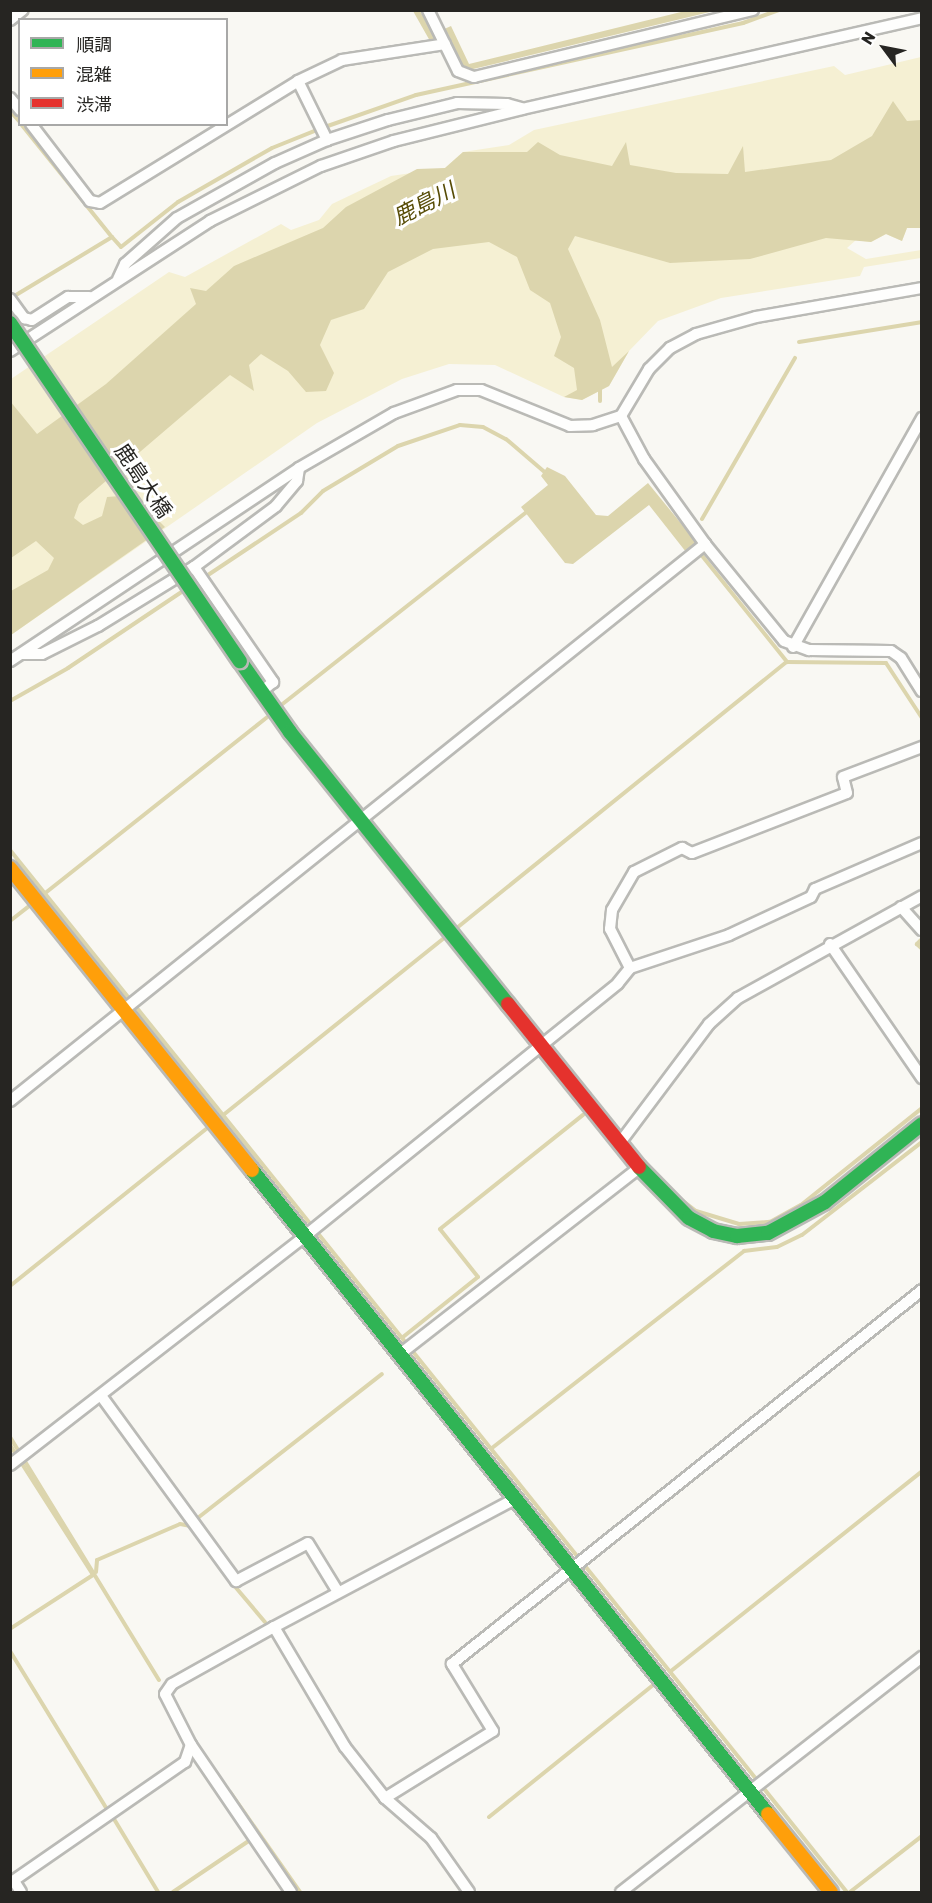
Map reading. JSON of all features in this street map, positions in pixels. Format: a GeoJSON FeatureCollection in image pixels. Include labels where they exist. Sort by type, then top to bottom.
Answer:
{"type":"FeatureCollection","features":[{"type":"Feature","properties":{"kind":"street"},"geometry":{"type":"LineString","coordinates":[[10,20],[23,10]]}},
{"type":"Feature","properties":{"kind":"street"},"geometry":{"type":"LineString","coordinates":[[428,10],[458,71],[474,77],[753,10]]}},
{"type":"Feature","properties":{"kind":"street"},"geometry":{"type":"LineString","coordinates":[[10,351],[89,297],[210,221],[321,166],[394,141],[522,108],[921,18]]}},
{"type":"Feature","properties":{"kind":"street"},"geometry":{"type":"LineString","coordinates":[[228,124],[298,81],[342,60],[442,37]]}},
{"type":"Feature","properties":{"kind":"street"},"geometry":{"type":"LineString","coordinates":[[298,81],[325,137]]}},
{"type":"Feature","properties":{"kind":"street"},"geometry":{"type":"LineString","coordinates":[[118,279],[125,264],[177,218],[325,137],[457,103],[507,104],[522,108]]}},
{"type":"Feature","properties":{"kind":"street"},"geometry":{"type":"LineString","coordinates":[[33,126],[90,201],[100,203],[225,126]]}},
{"type":"Feature","properties":{"kind":"street"},"geometry":{"type":"LineString","coordinates":[[10,662],[299,468],[394,413],[457,390],[481,390],[502,396],[570,426],[593,425],[621,416],[649,369],[670,348],[696,334],[756,317],[921,288]]}},
{"type":"Feature","properties":{"kind":"street"},"geometry":{"type":"LineString","coordinates":[[10,299],[18,311],[32,320],[68,297],[89,297]]}},
{"type":"Feature","properties":{"kind":"street","name":"鹿島大橋"},"geometry":{"type":"LineString","coordinates":[[10,323],[261,692],[361,822],[666,1200],[697,1222],[737,1236],[768,1233],[796,1221],[825,1202],[921,1124]]}},
{"type":"Feature","properties":{"kind":"street"},"geometry":{"type":"LineString","coordinates":[[621,416],[644,459],[705,544],[793,647],[891,651],[901,658],[921,691]]}},
{"type":"Feature","properties":{"kind":"street"},"geometry":{"type":"LineString","coordinates":[[793,647],[921,418]]}},
{"type":"Feature","properties":{"kind":"street"},"geometry":{"type":"LineString","coordinates":[[20,654],[42,654],[99,626],[196,570],[276,506],[297,481],[299,468]]}},
{"type":"Feature","properties":{"kind":"street"},"geometry":{"type":"LineString","coordinates":[[10,1101],[705,544]]}},
{"type":"Feature","properties":{"kind":"street"},"geometry":{"type":"LineString","coordinates":[[196,570],[273,682],[261,692]]}},
{"type":"Feature","properties":{"kind":"street"},"geometry":{"type":"LineString","coordinates":[[630,968],[610,929],[612,910],[634,872],[682,848],[692,853],[847,793],[843,777],[921,747]]}},
{"type":"Feature","properties":{"kind":"street"},"geometry":{"type":"LineString","coordinates":[[13,1463],[102,1397],[308,1234],[618,982],[630,968],[729,935],[811,897],[815,889],[921,843]]}},
{"type":"Feature","properties":{"kind":"street"},"geometry":{"type":"LineString","coordinates":[[10,868],[126,1009],[214,1122],[308,1234],[515,1499],[573,1566],[753,1790],[831,1893]]}},
{"type":"Feature","properties":{"kind":"street"},"geometry":{"type":"LineString","coordinates":[[620,1143],[709,1024],[738,998],[830,944],[921,896]]}},
{"type":"Feature","properties":{"kind":"street"},"geometry":{"type":"LineString","coordinates":[[901,907],[921,930]]}},
{"type":"Feature","properties":{"kind":"street"},"geometry":{"type":"LineString","coordinates":[[830,944],[921,1078]]}},
{"type":"Feature","properties":{"kind":"street"},"geometry":{"type":"LineString","coordinates":[[402,1353],[639,1168]]}},
{"type":"Feature","properties":{"kind":"street"},"geometry":{"type":"LineString","coordinates":[[385,1798],[493,1731],[452,1664],[921,1290]]}},
{"type":"Feature","properties":{"kind":"street"},"geometry":{"type":"LineString","coordinates":[[102,1397],[236,1581],[308,1543],[338,1592]]}},
{"type":"Feature","properties":{"kind":"street"},"geometry":{"type":"LineString","coordinates":[[291,1893],[191,1745],[165,1694],[172,1684],[273,1627],[515,1499]]}},
{"type":"Feature","properties":{"kind":"street"},"geometry":{"type":"LineString","coordinates":[[273,1627],[345,1747],[385,1798],[430,1838],[469,1893]]}},
{"type":"Feature","properties":{"kind":"street"},"geometry":{"type":"LineString","coordinates":[[621,1893],[921,1657]]}},
{"type":"Feature","properties":{"kind":"street"},"geometry":{"type":"LineString","coordinates":[[21,1893],[12,1882],[185,1762],[191,1745]]}},
{"type":"Feature","properties":{"kind":"shaded area"},"geometry":{"type":"Polygon","coordinates":[[[921,57],[921,174],[829,190],[489,160],[11,476],[11,379],[169,272],[185,277],[281,224],[291,230],[319,220],[332,204],[391,176],[445,168],[463,152],[509,145],[534,130],[834,66],[845,75],[921,57]]]}},
{"type":"Feature","properties":{"kind":"shaded area"},"geometry":{"type":"Polygon","coordinates":[[[921,209],[921,228],[907,228],[902,241],[886,234],[871,242],[856,240],[847,248],[866,259],[921,250],[921,258],[864,267],[860,276],[721,298],[658,321],[629,351],[609,386],[582,400],[564,397],[495,365],[449,364],[402,379],[317,423],[11,635],[11,519],[378,242],[921,209]]]}},
{"type":"Feature","properties":{"kind":"water"},"geometry":{"type":"Polygon","coordinates":[[[413,11],[420,11],[433,34],[451,26],[469,64],[685,11],[714,11],[469,70],[463,68],[448,34],[430,41],[413,11]]]}},
{"type":"Feature","properties":{"kind":"water","name":"鹿島川"},"geometry":{"type":"Polygon","coordinates":[[[893,101],[907,121],[921,120],[921,228],[907,228],[902,241],[886,234],[871,242],[826,238],[750,259],[670,263],[575,236],[568,249],[600,320],[612,367],[629,351],[609,386],[582,400],[564,397],[577,390],[574,368],[554,356],[561,337],[550,303],[530,290],[517,257],[489,242],[433,249],[388,272],[364,309],[331,320],[320,345],[334,373],[326,391],[306,392],[288,371],[261,354],[249,365],[254,391],[230,375],[79,504],[74,518],[83,525],[102,516],[107,497],[133,495],[165,527],[11,635],[11,591],[48,570],[54,558],[36,541],[11,558],[10,401],[37,434],[106,384],[196,304],[190,288],[206,291],[234,266],[323,228],[346,207],[417,169],[445,168],[463,152],[527,152],[538,142],[560,155],[612,166],[626,142],[630,165],[676,173],[728,174],[743,146],[745,172],[831,160],[872,136],[893,101]]]}},
{"type":"Feature","properties":{"kind":"water"},"geometry":{"type":"Polygon","coordinates":[[[547,467],[565,476],[596,515],[608,516],[648,483],[697,543],[686,552],[649,505],[573,564],[565,563],[521,507],[548,485],[541,476],[547,467]]]}},
{"type":"Feature","properties":{"kind":"waterway"},"geometry":{"type":"LineString","coordinates":[[11,298],[112,237],[121,247],[178,202],[272,148],[322,128],[416,95],[743,23],[779,10]]}},
{"type":"Feature","properties":{"kind":"waterway"},"geometry":{"type":"LineString","coordinates":[[10,111],[18,120]]}},
{"type":"Feature","properties":{"kind":"waterway"},"geometry":{"type":"LineString","coordinates":[[23,126],[112,237]]}},
{"type":"Feature","properties":{"kind":"waterway"},"geometry":{"type":"LineString","coordinates":[[799,342],[922,322]]}},
{"type":"Feature","properties":{"kind":"waterway"},"geometry":{"type":"LineString","coordinates":[[702,519],[795,358]]}},
{"type":"Feature","properties":{"kind":"waterway"},"geometry":{"type":"LineString","coordinates":[[600,390],[600,401]]}},
{"type":"Feature","properties":{"kind":"waterway"},"geometry":{"type":"LineString","coordinates":[[193,585],[301,513],[323,491],[398,446],[460,425],[483,427],[506,439],[548,475]]}},
{"type":"Feature","properties":{"kind":"waterway"},"geometry":{"type":"LineString","coordinates":[[280,706],[529,510]]}},
{"type":"Feature","properties":{"kind":"waterway"},"geometry":{"type":"LineString","coordinates":[[699,552],[787,662],[886,663],[922,718]]}},
{"type":"Feature","properties":{"kind":"waterway"},"geometry":{"type":"LineString","coordinates":[[10,701],[68,668],[186,589]]}},
{"type":"Feature","properties":{"kind":"waterway"},"geometry":{"type":"LineString","coordinates":[[458,927],[787,662]]}},
{"type":"Feature","properties":{"kind":"waterway"},"geometry":{"type":"LineString","coordinates":[[39,898],[267,717]]}},
{"type":"Feature","properties":{"kind":"waterway"},"geometry":{"type":"LineString","coordinates":[[10,850],[847,1892]]}},
{"type":"Feature","properties":{"kind":"waterway"},"geometry":{"type":"LineString","coordinates":[[10,921],[33,903]]}},
{"type":"Feature","properties":{"kind":"waterway"},"geometry":{"type":"LineString","coordinates":[[217,1120],[444,938]]}},
{"type":"Feature","properties":{"kind":"waterway"},"geometry":{"type":"LineString","coordinates":[[921,940],[917,944],[922,949]]}},
{"type":"Feature","properties":{"kind":"waterway"},"geometry":{"type":"LineString","coordinates":[[683,1201],[696,1211],[739,1224],[770,1222],[801,1205],[922,1108]]}},
{"type":"Feature","properties":{"kind":"waterway"},"geometry":{"type":"LineString","coordinates":[[403,1337],[478,1277],[440,1229],[583,1115]]}},
{"type":"Feature","properties":{"kind":"waterway"},"geometry":{"type":"LineString","coordinates":[[10,1286],[211,1125]]}},
{"type":"Feature","properties":{"kind":"waterway"},"geometry":{"type":"LineString","coordinates":[[492,1448],[744,1251],[777,1247],[802,1235],[922,1142]]}},
{"type":"Feature","properties":{"kind":"waterway"},"geometry":{"type":"LineString","coordinates":[[199,1517],[382,1374]]}},
{"type":"Feature","properties":{"kind":"waterway"},"geometry":{"type":"LineString","coordinates":[[10,1437],[159,1680]]}},
{"type":"Feature","properties":{"kind":"waterway"},"geometry":{"type":"LineString","coordinates":[[10,1445],[93,1575],[10,1629]]}},
{"type":"Feature","properties":{"kind":"waterway"},"geometry":{"type":"LineString","coordinates":[[671,1671],[922,1471]]}},
{"type":"Feature","properties":{"kind":"waterway"},"geometry":{"type":"LineString","coordinates":[[96,1572],[97,1560],[180,1524],[191,1526]]}},
{"type":"Feature","properties":{"kind":"waterway"},"geometry":{"type":"LineString","coordinates":[[232,1583],[265,1622]]}},
{"type":"Feature","properties":{"kind":"waterway"},"geometry":{"type":"LineString","coordinates":[[10,1651],[107,1809]]}},
{"type":"Feature","properties":{"kind":"waterway"},"geometry":{"type":"LineString","coordinates":[[489,1817],[653,1685]]}},
{"type":"Feature","properties":{"kind":"waterway"},"geometry":{"type":"LineString","coordinates":[[230,1792],[300,1892]]}},
{"type":"Feature","properties":{"kind":"waterway"},"geometry":{"type":"LineString","coordinates":[[114,1819],[158,1892]]}},
{"type":"Feature","properties":{"kind":"waterway"},"geometry":{"type":"LineString","coordinates":[[850,1892],[922,1836]]}},
{"type":"Feature","properties":{"kind":"waterway"},"geometry":{"type":"LineString","coordinates":[[173,1892],[253,1838]]}},
{"type":"Feature","properties":{"kind":"traffic: fast"},"geometry":{"type":"LineString","coordinates":[[10,323],[240,661]]}},
{"type":"Feature","properties":{"kind":"traffic: fast"},"geometry":{"type":"LineString","coordinates":[[240,661],[290,732],[508,1004]]}},
{"type":"Feature","properties":{"kind":"traffic: fast"},"geometry":{"type":"LineString","coordinates":[[639,1167],[689,1218],[713,1231],[737,1236],[768,1233],[825,1202],[922,1124]]}},
{"type":"Feature","properties":{"kind":"traffic: fast"},"geometry":{"type":"LineString","coordinates":[[252,1170],[768,1814]]}},
{"type":"Feature","properties":{"kind":"traffic: slow"},"geometry":{"type":"LineString","coordinates":[[10,868],[252,1170]]}},
{"type":"Feature","properties":{"kind":"traffic: slow"},"geometry":{"type":"LineString","coordinates":[[768,1814],[831,1892]]}},
{"type":"Feature","properties":{"kind":"traffic: jam"},"geometry":{"type":"LineString","coordinates":[[508,1004],[639,1167]]}}]}
